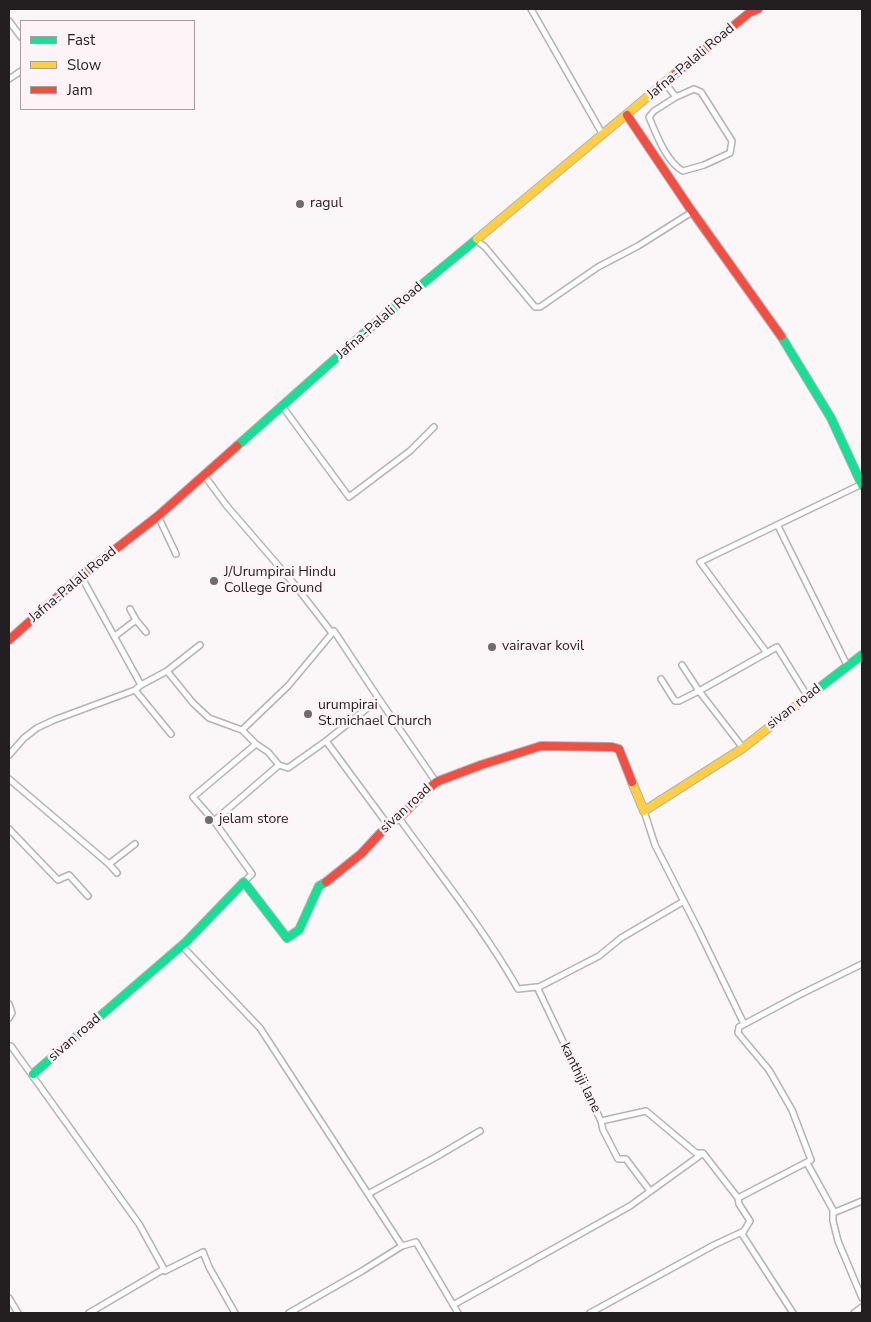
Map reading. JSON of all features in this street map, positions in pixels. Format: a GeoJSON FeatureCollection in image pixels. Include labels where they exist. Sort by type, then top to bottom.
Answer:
{"type":"FeatureCollection","features":[{"type":"Feature","properties":{"kind":"street"},"geometry":{"type":"LineString","coordinates":[[530,9],[603,135]]}},
{"type":"Feature","properties":{"kind":"street","name":"Jafna-Palali Road"},"geometry":{"type":"LineString","coordinates":[[9,640],[81,576],[158,516],[380,319],[749,13],[758,9]]}},
{"type":"Feature","properties":{"kind":"street"},"geometry":{"type":"LineString","coordinates":[[9,21],[20,36]]}},
{"type":"Feature","properties":{"kind":"street"},"geometry":{"type":"LineString","coordinates":[[9,79],[20,72]]}},
{"type":"Feature","properties":{"kind":"street"},"geometry":{"type":"LineString","coordinates":[[665,83],[676,97]]}},
{"type":"Feature","properties":{"kind":"street"},"geometry":{"type":"LineString","coordinates":[[694,90],[701,92],[732,141],[730,153],[704,166],[683,171],[676,167],[659,139],[649,117],[654,111],[676,97],[694,90]]}},
{"type":"Feature","properties":{"kind":"street"},"geometry":{"type":"LineString","coordinates":[[627,115],[692,212],[773,322],[831,418],[862,484],[700,562],[767,653]]}},
{"type":"Feature","properties":{"kind":"street"},"geometry":{"type":"LineString","coordinates":[[476,240],[485,247],[535,307],[540,307],[598,267],[638,246],[692,212]]}},
{"type":"Feature","properties":{"kind":"street"},"geometry":{"type":"LineString","coordinates":[[282,406],[349,497],[410,451],[434,427]]}},
{"type":"Feature","properties":{"kind":"street"},"geometry":{"type":"LineString","coordinates":[[204,475],[226,505],[296,585],[332,633],[334,631],[436,782]]}},
{"type":"Feature","properties":{"kind":"street"},"geometry":{"type":"LineString","coordinates":[[158,516],[176,554]]}},
{"type":"Feature","properties":{"kind":"street"},"geometry":{"type":"LineString","coordinates":[[778,526],[847,665]]}},
{"type":"Feature","properties":{"kind":"street"},"geometry":{"type":"LineString","coordinates":[[81,576],[141,685]]}},
{"type":"Feature","properties":{"kind":"street"},"geometry":{"type":"LineString","coordinates":[[130,609],[146,632]]}},
{"type":"Feature","properties":{"kind":"street"},"geometry":{"type":"LineString","coordinates":[[115,636],[136,620]]}},
{"type":"Feature","properties":{"kind":"street"},"geometry":{"type":"LineString","coordinates":[[242,730],[288,686],[332,633]]}},
{"type":"Feature","properties":{"kind":"street"},"geometry":{"type":"LineString","coordinates":[[9,755],[24,738],[37,728],[135,690],[167,671],[200,645]]}},
{"type":"Feature","properties":{"kind":"street"},"geometry":{"type":"LineString","coordinates":[[661,679],[675,701],[679,701],[777,647],[808,696]]}},
{"type":"Feature","properties":{"kind":"street","name":"sivan road"},"geometry":{"type":"LineString","coordinates":[[33,1074],[182,946],[244,882],[287,938],[299,930],[319,886],[341,871],[436,782],[541,746],[612,747],[620,750],[644,811],[743,748],[862,655]]}},
{"type":"Feature","properties":{"kind":"street"},"geometry":{"type":"LineString","coordinates":[[682,665],[699,691],[743,748]]}},
{"type":"Feature","properties":{"kind":"street"},"geometry":{"type":"LineString","coordinates":[[167,671],[193,703],[209,718],[242,730],[256,744],[268,752],[279,765],[288,768],[379,699]]}},
{"type":"Feature","properties":{"kind":"street"},"geometry":{"type":"LineString","coordinates":[[135,690],[171,734]]}},
{"type":"Feature","properties":{"kind":"street"},"geometry":{"type":"LineString","coordinates":[[326,741],[388,825]]}},
{"type":"Feature","properties":{"kind":"street"},"geometry":{"type":"LineString","coordinates":[[244,882],[252,874],[214,821],[193,797],[256,744]]}},
{"type":"Feature","properties":{"kind":"street"},"geometry":{"type":"LineString","coordinates":[[214,821],[279,765]]}},
{"type":"Feature","properties":{"kind":"street"},"geometry":{"type":"LineString","coordinates":[[9,779],[109,864],[117,873]]}},
{"type":"Feature","properties":{"kind":"street"},"geometry":{"type":"LineString","coordinates":[[644,811],[655,845],[744,1024]]}},
{"type":"Feature","properties":{"kind":"street"},"geometry":{"type":"LineString","coordinates":[[398,818],[472,919],[518,989],[537,988],[599,956],[621,938],[684,902]]}},
{"type":"Feature","properties":{"kind":"street"},"geometry":{"type":"LineString","coordinates":[[9,829],[58,880],[69,875],[88,896]]}},
{"type":"Feature","properties":{"kind":"street"},"geometry":{"type":"LineString","coordinates":[[109,864],[135,844]]}},
{"type":"Feature","properties":{"kind":"street"},"geometry":{"type":"LineString","coordinates":[[182,946],[260,1028],[402,1246]]}},
{"type":"Feature","properties":{"kind":"street"},"geometry":{"type":"LineString","coordinates":[[738,1198],[811,1160],[792,1110],[769,1070],[738,1033],[739,1027],[796,996],[862,964]]}},
{"type":"Feature","properties":{"kind":"street","name":"kanthiji lane"},"geometry":{"type":"LineString","coordinates":[[537,988],[601,1121],[646,1111],[696,1154],[704,1153],[738,1198],[739,1204],[750,1221],[744,1231]]}},
{"type":"Feature","properties":{"kind":"street"},"geometry":{"type":"LineString","coordinates":[[9,1004],[12,1012],[9,1018]]}},
{"type":"Feature","properties":{"kind":"street"},"geometry":{"type":"LineString","coordinates":[[9,1046],[11,1046],[33,1074],[139,1224],[164,1269]]}},
{"type":"Feature","properties":{"kind":"street"},"geometry":{"type":"LineString","coordinates":[[601,1121],[603,1130],[618,1159],[626,1159],[650,1191]]}},
{"type":"Feature","properties":{"kind":"street"},"geometry":{"type":"LineString","coordinates":[[368,1194],[480,1131]]}},
{"type":"Feature","properties":{"kind":"street"},"geometry":{"type":"LineString","coordinates":[[453,1305],[630,1206],[704,1153]]}},
{"type":"Feature","properties":{"kind":"street"},"geometry":{"type":"LineString","coordinates":[[807,1163],[833,1210],[832,1221],[838,1241],[862,1298]]}},
{"type":"Feature","properties":{"kind":"street"},"geometry":{"type":"LineString","coordinates":[[833,1213],[862,1201]]}},
{"type":"Feature","properties":{"kind":"street"},"geometry":{"type":"LineString","coordinates":[[590,1313],[744,1231],[742,1234],[792,1313]]}},
{"type":"Feature","properties":{"kind":"street"},"geometry":{"type":"LineString","coordinates":[[289,1313],[402,1246],[416,1242],[458,1313]]}},
{"type":"Feature","properties":{"kind":"street"},"geometry":{"type":"LineString","coordinates":[[90,1313],[164,1269],[203,1252],[209,1267],[235,1313]]}},
{"type":"Feature","properties":{"kind":"street"},"geometry":{"type":"LineString","coordinates":[[9,1298],[18,1313]]}},
{"type":"Feature","properties":{"kind":"street"},"geometry":{"type":"LineString","coordinates":[[854,1313],[862,1307]]}},
{"type":"Feature","properties":{"kind":"traffic: fast"},"geometry":{"type":"LineString","coordinates":[[237,446],[380,319],[477,239]]}},
{"type":"Feature","properties":{"kind":"traffic: fast"},"geometry":{"type":"LineString","coordinates":[[781,336],[831,418],[862,485]]}},
{"type":"Feature","properties":{"kind":"traffic: fast"},"geometry":{"type":"LineString","coordinates":[[806,698],[862,655]]}},
{"type":"Feature","properties":{"kind":"traffic: fast"},"geometry":{"type":"LineString","coordinates":[[33,1074],[186,942],[244,882],[287,938],[299,930],[319,886],[326,882]]}},
{"type":"Feature","properties":{"kind":"traffic: slow"},"geometry":{"type":"LineString","coordinates":[[477,239],[676,73]]}},
{"type":"Feature","properties":{"kind":"traffic: slow"},"geometry":{"type":"LineString","coordinates":[[632,782],[644,811],[743,748],[806,698]]}},
{"type":"Feature","properties":{"kind":"traffic: jam"},"geometry":{"type":"LineString","coordinates":[[676,73],[749,13],[758,9]]}},
{"type":"Feature","properties":{"kind":"traffic: jam"},"geometry":{"type":"LineString","coordinates":[[627,115],[689,207],[781,336]]}},
{"type":"Feature","properties":{"kind":"traffic: jam"},"geometry":{"type":"LineString","coordinates":[[9,640],[81,576],[158,516],[237,446]]}},
{"type":"Feature","properties":{"kind":"traffic: jam"},"geometry":{"type":"LineString","coordinates":[[326,882],[361,854],[388,825],[399,818],[436,782],[481,765],[541,746],[612,747],[619,749],[632,782]]}},
{"type":"Feature","properties":{"kind":"place","name":"ragul"},"geometry":{"type":"Point","coordinates":[300,204]}},
{"type":"Feature","properties":{"kind":"place","name":"J/Urumpirai Hindu College Ground"},"geometry":{"type":"Point","coordinates":[214,581]}},
{"type":"Feature","properties":{"kind":"place","name":"vairavar kovil"},"geometry":{"type":"Point","coordinates":[492,647]}},
{"type":"Feature","properties":{"kind":"place","name":"urumpirai St.michael Church"},"geometry":{"type":"Point","coordinates":[308,714]}},
{"type":"Feature","properties":{"kind":"place","name":"jelam store"},"geometry":{"type":"Point","coordinates":[209,820]}}]}
